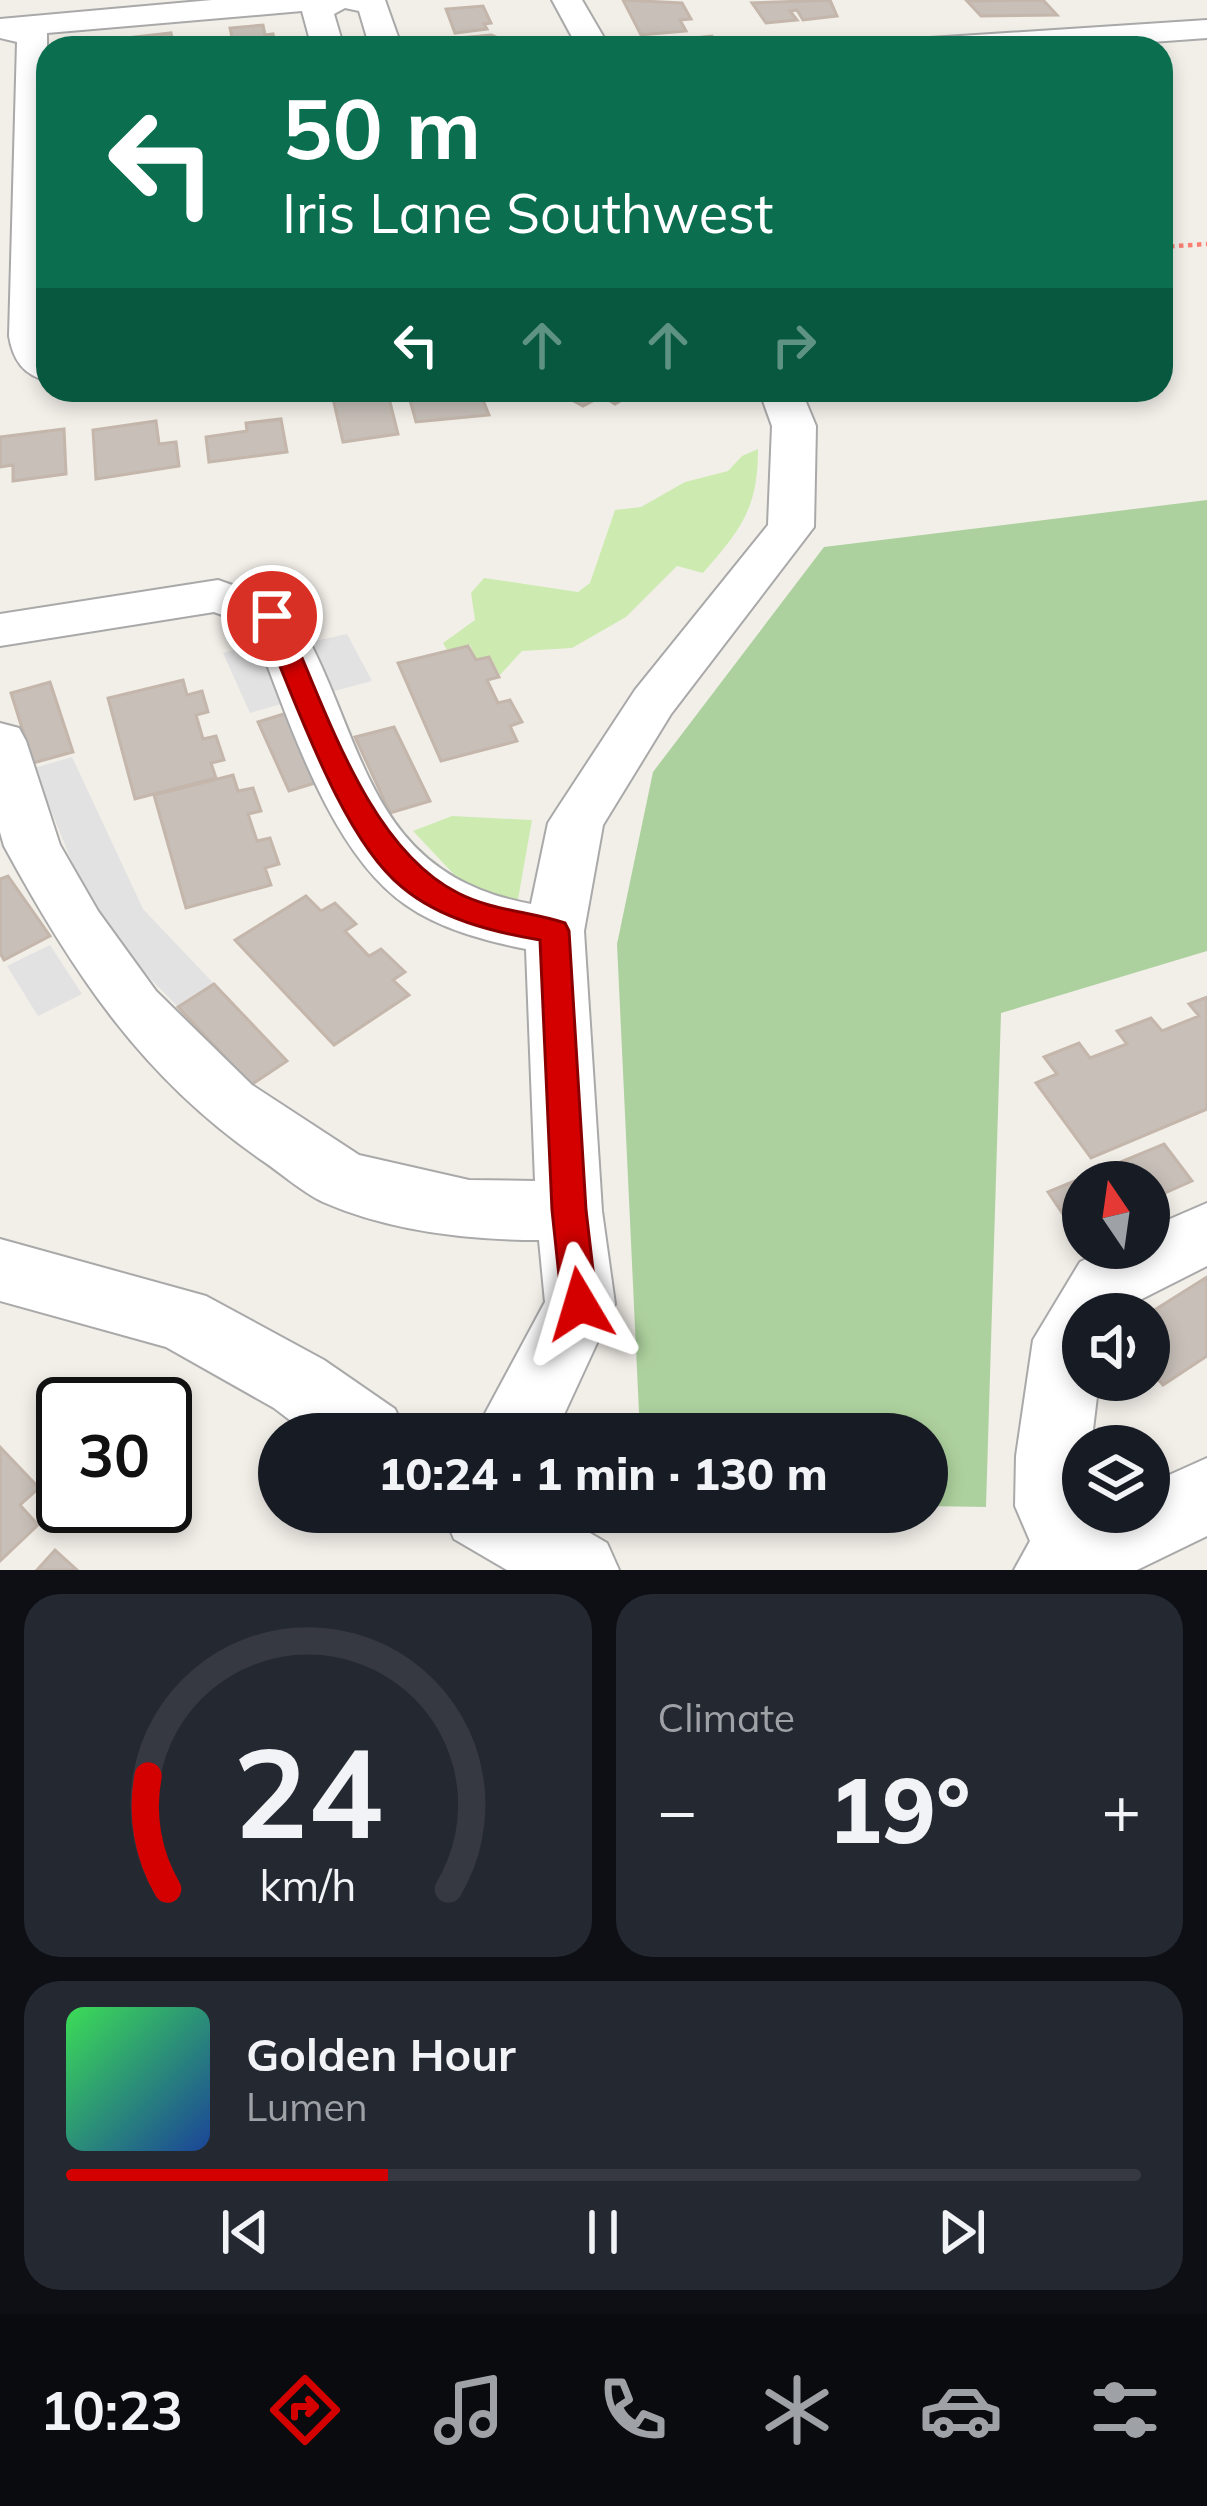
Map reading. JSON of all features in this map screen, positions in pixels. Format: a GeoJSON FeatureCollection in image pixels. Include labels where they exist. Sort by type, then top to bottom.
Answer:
{"type":"FeatureCollection","features":[{"type":"Feature","properties":{"kind":"street"},"geometry":{"type":"LineString","coordinates":[[1,28],[316,0]]}},
{"type":"Feature","properties":{"kind":"street"},"geometry":{"type":"LineString","coordinates":[[325,36],[317,10],[337,0]]}},
{"type":"Feature","properties":{"kind":"street"},"geometry":{"type":"LineString","coordinates":[[351,0],[373,5],[382,36]]}},
{"type":"Feature","properties":{"kind":"street"},"geometry":{"type":"LineString","coordinates":[[567,0],[587,36]]}},
{"type":"Feature","properties":{"kind":"street"},"geometry":{"type":"LineString","coordinates":[[1,28],[32,36],[29,336],[36,359]]}},
{"type":"Feature","properties":{"kind":"street"},"geometry":{"type":"LineString","coordinates":[[1105,36],[1207,29]]}},
{"type":"Feature","properties":{"kind":"street"},"geometry":{"type":"LineString","coordinates":[[0,377],[36,374]]}},
{"type":"Feature","properties":{"kind":"street"},"geometry":{"type":"LineString","coordinates":[[527,1413],[580,1304],[569,1210],[555,931],[576,823],[653,702],[791,526],[794,426],[785,402]]}},
{"type":"Feature","properties":{"kind":"street"},"geometry":{"type":"LineString","coordinates":[[0,630],[218,596],[272,616],[368,828],[411,879],[449,902],[499,922],[555,931]]}},
{"type":"Feature","properties":{"kind":"street"},"geometry":{"type":"LineString","coordinates":[[0,741],[32,846],[77,927],[135,1008],[230,1104],[343,1180],[469,1210],[569,1210]]}},
{"type":"Feature","properties":{"kind":"street"},"geometry":{"type":"LineString","coordinates":[[1098,1293],[1104,1284],[1207,1233]]}},
{"type":"Feature","properties":{"kind":"street"},"geometry":{"type":"LineString","coordinates":[[0,1270],[181,1319],[299,1384],[340,1413]]}},
{"type":"Feature","properties":{"kind":"street"},"geometry":{"type":"LineString","coordinates":[[1062,1386],[1053,1456],[1053,1506],[1066,1564],[1207,1496]]}},
{"type":"Feature","properties":{"kind":"street"},"geometry":{"type":"LineString","coordinates":[[517,1533],[580,1570]]}},
{"type":"Feature","properties":{"kind":"path"},"geometry":{"type":"LineString","coordinates":[[1173,246],[1207,244]]}},
{"type":"Feature","properties":{"kind":"green space"},"geometry":{"type":"Polygon","coordinates":[[[758,449],[755,488],[745,517],[703,573],[677,566],[626,617],[572,648],[522,651],[500,675],[490,656],[476,659],[470,645],[447,650],[443,643],[475,620],[471,593],[484,578],[578,592],[590,583],[615,510],[641,507],[685,482],[728,471],[742,456],[758,449]]]}},
{"type":"Feature","properties":{"kind":"green space"},"geometry":{"type":"Polygon","coordinates":[[[1207,500],[1207,951],[1001,1013],[986,1507],[948,1506],[948,1413],[639,1413],[617,944],[653,772],[824,547],[1207,500]]]}},
{"type":"Feature","properties":{"kind":"green space"},"geometry":{"type":"Polygon","coordinates":[[[452,816],[532,820],[517,905],[462,883],[413,831],[452,816]]]}},
{"type":"Feature","properties":{"kind":"shaded area"},"geometry":{"type":"Polygon","coordinates":[[[347,634],[372,681],[334,691],[310,642],[347,634]]]}},
{"type":"Feature","properties":{"kind":"shaded area"},"geometry":{"type":"Polygon","coordinates":[[[260,643],[288,702],[250,713],[223,653],[260,643]]]}},
{"type":"Feature","properties":{"kind":"shaded area"},"geometry":{"type":"Polygon","coordinates":[[[72,757],[143,909],[214,984],[178,1007],[97,924],[34,768],[72,757]]]}},
{"type":"Feature","properties":{"kind":"shaded area"},"geometry":{"type":"Polygon","coordinates":[[[50,945],[82,994],[38,1016],[7,966],[50,945]]]}},
{"type":"Feature","properties":{"kind":"building"},"geometry":{"type":"Polygon","coordinates":[[[623,0],[682,3],[691,19],[680,20],[686,31],[641,35],[623,0]]]}},
{"type":"Feature","properties":{"kind":"building"},"geometry":{"type":"Polygon","coordinates":[[[830,0],[837,16],[803,20],[797,10],[790,11],[797,20],[766,23],[752,3],[830,0]]]}},
{"type":"Feature","properties":{"kind":"building"},"geometry":{"type":"Polygon","coordinates":[[[1043,0],[1057,15],[981,16],[967,1],[1043,0]]]}},
{"type":"Feature","properties":{"kind":"building"},"geometry":{"type":"Polygon","coordinates":[[[483,6],[491,23],[484,24],[487,29],[455,33],[446,9],[483,6]]]}},
{"type":"Feature","properties":{"kind":"building"},"geometry":{"type":"Polygon","coordinates":[[[263,25],[265,35],[273,36],[232,36],[230,28],[263,25]]]}},
{"type":"Feature","properties":{"kind":"building"},"geometry":{"type":"Polygon","coordinates":[[[334,402],[390,402],[398,434],[343,442],[334,402]]]}},
{"type":"Feature","properties":{"kind":"building"},"geometry":{"type":"Polygon","coordinates":[[[411,402],[484,402],[489,415],[416,422],[411,402]]]}},
{"type":"Feature","properties":{"kind":"building"},"geometry":{"type":"Polygon","coordinates":[[[281,419],[287,452],[209,462],[206,437],[247,431],[246,423],[281,419]]]}},
{"type":"Feature","properties":{"kind":"building"},"geometry":{"type":"Polygon","coordinates":[[[156,421],[159,444],[176,442],[179,466],[96,479],[93,430],[156,421]]]}},
{"type":"Feature","properties":{"kind":"building"},"geometry":{"type":"Polygon","coordinates":[[[64,429],[66,474],[13,481],[13,465],[0,467],[0,437],[64,429]]]}},
{"type":"Feature","properties":{"kind":"building"},"geometry":{"type":"Polygon","coordinates":[[[468,646],[476,660],[489,657],[499,677],[487,680],[498,703],[510,700],[522,722],[510,726],[517,741],[441,761],[398,663],[468,646]]]}},
{"type":"Feature","properties":{"kind":"building"},"geometry":{"type":"Polygon","coordinates":[[[183,680],[187,695],[202,691],[208,712],[196,715],[203,739],[216,736],[224,760],[211,763],[216,778],[135,799],[108,698],[183,680]]]}},
{"type":"Feature","properties":{"kind":"building"},"geometry":{"type":"Polygon","coordinates":[[[50,682],[73,752],[33,763],[11,693],[50,682]]]}},
{"type":"Feature","properties":{"kind":"building"},"geometry":{"type":"Polygon","coordinates":[[[293,711],[325,780],[289,791],[258,722],[293,711]]]}},
{"type":"Feature","properties":{"kind":"building"},"geometry":{"type":"Polygon","coordinates":[[[394,727],[430,801],[390,813],[355,737],[394,727]]]}},
{"type":"Feature","properties":{"kind":"building"},"geometry":{"type":"Polygon","coordinates":[[[233,775],[238,791],[253,788],[261,811],[248,814],[257,841],[270,838],[279,864],[265,868],[271,885],[186,908],[154,795],[233,775]]]}},
{"type":"Feature","properties":{"kind":"building"},"geometry":{"type":"Polygon","coordinates":[[[8,876],[50,936],[4,960],[0,953],[0,879],[8,876]]]}},
{"type":"Feature","properties":{"kind":"building"},"geometry":{"type":"Polygon","coordinates":[[[306,896],[321,911],[335,903],[356,924],[345,931],[369,956],[381,949],[405,972],[393,980],[409,995],[334,1045],[235,940],[306,896]]]}},
{"type":"Feature","properties":{"kind":"building"},"geometry":{"type":"Polygon","coordinates":[[[214,984],[287,1061],[251,1085],[178,1007],[214,984]]]}},
{"type":"Feature","properties":{"kind":"building"},"geometry":{"type":"Polygon","coordinates":[[[1207,997],[1207,1109],[1091,1158],[1036,1083],[1057,1074],[1044,1057],[1079,1043],[1090,1058],[1127,1044],[1117,1031],[1151,1018],[1162,1031],[1199,1016],[1189,1004],[1207,997]]]}},
{"type":"Feature","properties":{"kind":"building"},"geometry":{"type":"Polygon","coordinates":[[[1164,1144],[1192,1181],[1170,1191],[1170,1161],[1123,1161],[1164,1144]]]}},
{"type":"Feature","properties":{"kind":"building"},"geometry":{"type":"Polygon","coordinates":[[[1062,1186],[1062,1213],[1048,1192],[1062,1186]]]}},
{"type":"Feature","properties":{"kind":"building"},"geometry":{"type":"Polygon","coordinates":[[[1207,1277],[1207,1356],[1170,1380],[1170,1300],[1207,1277]]]}},
{"type":"Feature","properties":{"kind":"building"},"geometry":{"type":"Polygon","coordinates":[[[0,1447],[36,1485],[36,1491],[20,1505],[36,1527],[0,1561],[0,1447]]]}},
{"type":"Feature","properties":{"kind":"building"},"geometry":{"type":"Polygon","coordinates":[[[55,1550],[77,1570],[37,1570],[55,1550]]]}},
{"type":"Feature","properties":{"kind":"route"},"geometry":{"type":"LineString","coordinates":[[272,616],[368,828],[411,879],[449,902],[499,922],[555,931],[569,1210],[580,1304]]}}]}
